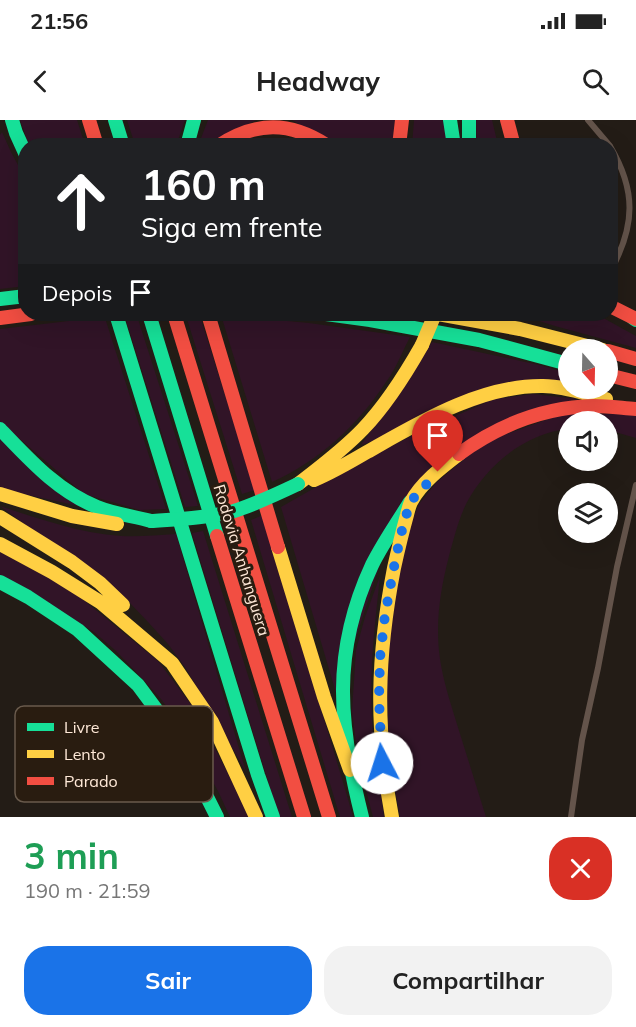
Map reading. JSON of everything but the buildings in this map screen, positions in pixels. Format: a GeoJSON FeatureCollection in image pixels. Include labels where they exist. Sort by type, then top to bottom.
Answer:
{"type":"FeatureCollection","features":[{"type":"Feature","properties":{"kind":"main road"},"geometry":{"type":"LineString","coordinates":[[12,120],[18,138]]}},
{"type":"Feature","properties":{"kind":"main road"},"geometry":{"type":"LineString","coordinates":[[89,120],[95,138]]}},
{"type":"Feature","properties":{"kind":"main road"},"geometry":{"type":"LineString","coordinates":[[115,120],[121,138]]}},
{"type":"Feature","properties":{"kind":"main road"},"geometry":{"type":"LineString","coordinates":[[189,138],[194,120]]}},
{"type":"Feature","properties":{"kind":"main road"},"geometry":{"type":"LineString","coordinates":[[400,138],[402,120]]}},
{"type":"Feature","properties":{"kind":"main road"},"geometry":{"type":"LineString","coordinates":[[450,120],[453,138]]}},
{"type":"Feature","properties":{"kind":"main road"},"geometry":{"type":"LineString","coordinates":[[469,120],[469,138]]}},
{"type":"Feature","properties":{"kind":"main road"},"geometry":{"type":"LineString","coordinates":[[507,120],[512,138]]}},
{"type":"Feature","properties":{"kind":"main road"},"geometry":{"type":"LineString","coordinates":[[227,138],[247,127],[274,122],[303,128],[319,138]]}},
{"type":"Feature","properties":{"kind":"main road"},"geometry":{"type":"LineString","coordinates":[[0,299],[18,297]]}},
{"type":"Feature","properties":{"kind":"main road"},"geometry":{"type":"LineString","coordinates":[[618,310],[635,319]]}},
{"type":"Feature","properties":{"kind":"main road"},"geometry":{"type":"LineString","coordinates":[[0,318],[18,316]]}},
{"type":"Feature","properties":{"kind":"main road"},"geometry":{"type":"LineString","coordinates":[[118,321],[258,775],[273,817]]}},
{"type":"Feature","properties":{"kind":"main road","name":"Rodovia Anhanguera"},"geometry":{"type":"LineString","coordinates":[[151,321],[304,817]]}},
{"type":"Feature","properties":{"kind":"main road","name":"Rodovia Anhanguera"},"geometry":{"type":"LineString","coordinates":[[176,321],[329,817]]}},
{"type":"Feature","properties":{"kind":"main road"},"geometry":{"type":"LineString","coordinates":[[210,321],[324,698],[350,770],[362,817]]}},
{"type":"Feature","properties":{"kind":"main road"},"geometry":{"type":"LineString","coordinates":[[375,321],[479,340],[558,361]]}},
{"type":"Feature","properties":{"kind":"main road"},"geometry":{"type":"LineString","coordinates":[[298,484],[339,451],[371,420],[410,365],[434,321]]}},
{"type":"Feature","properties":{"kind":"main road"},"geometry":{"type":"LineString","coordinates":[[476,321],[560,339]]}},
{"type":"Feature","properties":{"kind":"main road"},"geometry":{"type":"LineString","coordinates":[[503,321],[520,329]]}},
{"type":"Feature","properties":{"kind":"main road"},"geometry":{"type":"LineString","coordinates":[[618,354],[636,359]]}},
{"type":"Feature","properties":{"kind":"main road"},"geometry":{"type":"LineString","coordinates":[[618,378],[636,382]]}},
{"type":"Feature","properties":{"kind":"main road"},"geometry":{"type":"LineString","coordinates":[[0,494],[55,512],[115,524],[187,519],[228,512],[257,503],[298,484],[318,478],[449,410],[489,394],[520,387],[544,387],[566,390],[636,408]]}},
{"type":"Feature","properties":{"kind":"main road"},"geometry":{"type":"LineString","coordinates":[[350,770],[342,699],[343,665],[350,631],[360,596],[380,550],[410,502],[438,472],[463,451],[511,424],[546,412],[572,407],[636,408]]}},
{"type":"Feature","properties":{"kind":"main road"},"geometry":{"type":"LineString","coordinates":[[0,429],[41,472],[80,499],[113,512],[151,521]]}},
{"type":"Feature","properties":{"kind":"main road"},"geometry":{"type":"LineString","coordinates":[[393,817],[382,763],[380,658],[394,567],[410,502]]}},
{"type":"Feature","properties":{"kind":"main road"},"geometry":{"type":"LineString","coordinates":[[0,517],[72,562],[100,584],[148,631],[201,706]]}},
{"type":"Feature","properties":{"kind":"main road"},"geometry":{"type":"LineString","coordinates":[[0,544],[52,572],[100,602],[172,663]]}},
{"type":"Feature","properties":{"kind":"main road"},"geometry":{"type":"LineString","coordinates":[[0,582],[28,597],[78,630],[138,686],[153,706]]}},
{"type":"Feature","properties":{"kind":"main road"},"geometry":{"type":"LineString","coordinates":[[213,724],[256,817]]}},
{"type":"Feature","properties":{"kind":"main road"},"geometry":{"type":"LineString","coordinates":[[209,802],[216,817]]}},
{"type":"Feature","properties":{"kind":"lane"},"geometry":{"type":"LineString","coordinates":[[588,120],[603,138]]}},
{"type":"Feature","properties":{"kind":"lane"},"geometry":{"type":"LineString","coordinates":[[618,155],[634,187],[635,204],[633,220],[618,256]]}},
{"type":"Feature","properties":{"kind":"lane"},"geometry":{"type":"LineString","coordinates":[[571,817],[582,740],[636,485]]}},
{"type":"Feature","properties":{"kind":"shaded area"},"geometry":{"type":"Polygon","coordinates":[[[20,120],[77,120],[83,138],[26,138],[20,120]]]}},
{"type":"Feature","properties":{"kind":"shaded area"},"geometry":{"type":"Polygon","coordinates":[[[127,120],[185,120],[179,138],[133,138],[127,120]]]}},
{"type":"Feature","properties":{"kind":"shaded area"},"geometry":{"type":"Polygon","coordinates":[[[208,120],[256,120],[224,138],[201,138],[208,120]]]}},
{"type":"Feature","properties":{"kind":"shaded area"},"geometry":{"type":"Polygon","coordinates":[[[292,120],[395,120],[393,138],[322,138],[292,120]]]}},
{"type":"Feature","properties":{"kind":"shaded area"},"geometry":{"type":"Polygon","coordinates":[[[414,120],[445,120],[447,138],[413,138],[414,120]]]}},
{"type":"Feature","properties":{"kind":"shaded area"},"geometry":{"type":"Polygon","coordinates":[[[476,120],[492,120],[496,138],[477,138],[476,120]]]}},
{"type":"Feature","properties":{"kind":"shaded area"},"geometry":{"type":"Polygon","coordinates":[[[2,132],[18,165],[18,287],[0,289],[0,135],[2,132]]]}},
{"type":"Feature","properties":{"kind":"shaded area"},"geometry":{"type":"Polygon","coordinates":[[[69,321],[106,321],[166,509],[140,510],[84,494],[0,422],[0,329],[69,321]]]}},
{"type":"Feature","properties":{"kind":"shaded area"},"geometry":{"type":"Polygon","coordinates":[[[126,321],[139,321],[198,506],[185,507],[126,321]]]}},
{"type":"Feature","properties":{"kind":"shaded area"},"geometry":{"type":"Polygon","coordinates":[[[188,321],[202,321],[255,490],[242,494],[188,321]]]}},
{"type":"Feature","properties":{"kind":"shaded area"},"geometry":{"type":"Polygon","coordinates":[[[223,321],[287,321],[410,337],[390,377],[350,427],[306,464],[272,482],[223,321]]]}},
{"type":"Feature","properties":{"kind":"shaded area"},"geometry":{"type":"Polygon","coordinates":[[[539,321],[609,321],[636,336],[636,348],[618,343],[618,339],[603,339],[539,321]]]}},
{"type":"Feature","properties":{"kind":"shaded area"},"geometry":{"type":"Polygon","coordinates":[[[432,342],[558,370],[558,385],[544,383],[361,445],[432,342]]]}},
{"type":"Feature","properties":{"kind":"shaded area"},"geometry":{"type":"Polygon","coordinates":[[[533,394],[558,397],[558,399],[578,399],[536,410],[400,503],[337,696],[281,507],[362,461],[429,427],[495,399],[533,394]]]}},
{"type":"Feature","properties":{"kind":"shaded area"},"geometry":{"type":"Polygon","coordinates":[[[618,414],[636,415],[636,438],[618,433],[618,414]]]}},
{"type":"Feature","properties":{"kind":"shaded area"},"geometry":{"type":"Polygon","coordinates":[[[558,416],[558,431],[522,444],[496,465],[474,490],[456,530],[443,582],[438,620],[441,667],[486,817],[400,817],[389,756],[386,666],[402,545],[419,504],[436,483],[484,442],[558,416]]]}},
{"type":"Feature","properties":{"kind":"shaded area"},"geometry":{"type":"Polygon","coordinates":[[[0,437],[79,506],[0,489],[0,437]]]}},
{"type":"Feature","properties":{"kind":"shaded area"},"geometry":{"type":"Polygon","coordinates":[[[0,506],[90,532],[121,536],[176,534],[246,772],[213,715],[213,706],[208,706],[185,667],[168,644],[128,601],[0,506]]]}},
{"type":"Feature","properties":{"kind":"shaded area"},"geometry":{"type":"Polygon","coordinates":[[[263,515],[353,817],[340,817],[251,520],[263,515]]]}},
{"type":"Feature","properties":{"kind":"shaded area"},"geometry":{"type":"Polygon","coordinates":[[[203,531],[292,817],[279,817],[192,533],[203,531]]]}},
{"type":"Feature","properties":{"kind":"shaded area"},"geometry":{"type":"Polygon","coordinates":[[[0,552],[69,588],[158,661],[192,706],[166,706],[115,650],[94,632],[0,575],[0,552]]]}},
{"type":"Feature","properties":{"kind":"shaded area"},"geometry":{"type":"Polygon","coordinates":[[[380,576],[373,648],[371,702],[384,817],[373,817],[358,760],[352,711],[356,650],[380,576]]]}},
{"type":"Feature","properties":{"kind":"shaded area"},"geometry":{"type":"Polygon","coordinates":[[[213,745],[251,817],[230,817],[213,782],[213,745]]]}},
{"type":"Feature","properties":{"kind":"traffic: fast"},"geometry":{"type":"LineString","coordinates":[[12,120],[18,138]]}},
{"type":"Feature","properties":{"kind":"traffic: fast"},"geometry":{"type":"LineString","coordinates":[[115,120],[121,138]]}},
{"type":"Feature","properties":{"kind":"traffic: fast"},"geometry":{"type":"LineString","coordinates":[[189,138],[194,120]]}},
{"type":"Feature","properties":{"kind":"traffic: fast"},"geometry":{"type":"LineString","coordinates":[[450,120],[453,138]]}},
{"type":"Feature","properties":{"kind":"traffic: fast"},"geometry":{"type":"LineString","coordinates":[[469,120],[469,138]]}},
{"type":"Feature","properties":{"kind":"traffic: fast"},"geometry":{"type":"LineString","coordinates":[[0,299],[18,297]]}},
{"type":"Feature","properties":{"kind":"traffic: fast"},"geometry":{"type":"LineString","coordinates":[[118,321],[258,775],[273,817]]}},
{"type":"Feature","properties":{"kind":"traffic: fast"},"geometry":{"type":"LineString","coordinates":[[151,321],[217,536]]}},
{"type":"Feature","properties":{"kind":"traffic: fast"},"geometry":{"type":"LineString","coordinates":[[375,321],[479,340],[558,361]]}},
{"type":"Feature","properties":{"kind":"traffic: fast"},"geometry":{"type":"LineString","coordinates":[[0,429],[44,473],[69,492],[103,509],[151,521]]}},
{"type":"Feature","properties":{"kind":"traffic: fast"},"geometry":{"type":"LineString","coordinates":[[151,521],[203,517],[234,511],[298,484]]}},
{"type":"Feature","properties":{"kind":"traffic: fast"},"geometry":{"type":"LineString","coordinates":[[362,817],[348,752],[344,720],[345,659],[359,597],[372,565],[410,502]]}},
{"type":"Feature","properties":{"kind":"traffic: fast"},"geometry":{"type":"LineString","coordinates":[[0,582],[28,597],[78,630],[138,685],[154,706]]}},
{"type":"Feature","properties":{"kind":"traffic: fast"},"geometry":{"type":"LineString","coordinates":[[210,802],[217,817]]}},
{"type":"Feature","properties":{"kind":"traffic: slow"},"geometry":{"type":"LineString","coordinates":[[422,345],[432,321]]}},
{"type":"Feature","properties":{"kind":"traffic: slow"},"geometry":{"type":"LineString","coordinates":[[476,321],[560,339]]}},
{"type":"Feature","properties":{"kind":"traffic: slow"},"geometry":{"type":"LineString","coordinates":[[298,484],[355,437],[372,419],[395,389],[422,345]]}},
{"type":"Feature","properties":{"kind":"traffic: slow"},"geometry":{"type":"LineString","coordinates":[[314,480],[452,407],[520,387],[558,387]]}},
{"type":"Feature","properties":{"kind":"traffic: slow"},"geometry":{"type":"LineString","coordinates":[[392,817],[383,753],[380,692],[388,600],[403,528],[411,502],[426,482],[459,454]]}},
{"type":"Feature","properties":{"kind":"traffic: slow"},"geometry":{"type":"LineString","coordinates":[[0,494],[72,516],[117,524]]}},
{"type":"Feature","properties":{"kind":"traffic: slow"},"geometry":{"type":"LineString","coordinates":[[0,517],[72,562],[100,583],[123,605]]}},
{"type":"Feature","properties":{"kind":"traffic: slow"},"geometry":{"type":"LineString","coordinates":[[0,544],[52,572],[100,602],[172,663],[201,706]]}},
{"type":"Feature","properties":{"kind":"traffic: slow"},"geometry":{"type":"LineString","coordinates":[[278,547],[324,697],[350,770]]}},
{"type":"Feature","properties":{"kind":"traffic: slow"},"geometry":{"type":"LineString","coordinates":[[213,724],[256,817]]}},
{"type":"Feature","properties":{"kind":"traffic: jam"},"geometry":{"type":"LineString","coordinates":[[89,120],[95,138]]}},
{"type":"Feature","properties":{"kind":"traffic: jam"},"geometry":{"type":"LineString","coordinates":[[400,138],[402,120]]}},
{"type":"Feature","properties":{"kind":"traffic: jam"},"geometry":{"type":"LineString","coordinates":[[507,120],[512,138]]}},
{"type":"Feature","properties":{"kind":"traffic: jam"},"geometry":{"type":"LineString","coordinates":[[232,138],[259,128],[273,127],[287,128],[314,138]]}},
{"type":"Feature","properties":{"kind":"traffic: jam"},"geometry":{"type":"LineString","coordinates":[[618,310],[636,319]]}},
{"type":"Feature","properties":{"kind":"traffic: jam"},"geometry":{"type":"LineString","coordinates":[[0,318],[18,316]]}},
{"type":"Feature","properties":{"kind":"traffic: jam"},"geometry":{"type":"LineString","coordinates":[[176,321],[329,817]]}},
{"type":"Feature","properties":{"kind":"traffic: jam"},"geometry":{"type":"LineString","coordinates":[[210,321],[278,547]]}},
{"type":"Feature","properties":{"kind":"traffic: jam"},"geometry":{"type":"LineString","coordinates":[[618,354],[636,359]]}},
{"type":"Feature","properties":{"kind":"traffic: jam"},"geometry":{"type":"LineString","coordinates":[[618,378],[636,382]]}},
{"type":"Feature","properties":{"kind":"traffic: jam"},"geometry":{"type":"LineString","coordinates":[[459,454],[506,426],[540,414],[594,406],[636,409]]}},
{"type":"Feature","properties":{"kind":"traffic: jam"},"geometry":{"type":"LineString","coordinates":[[217,536],[304,817]]}},
{"type":"Feature","properties":{"kind":"route"},"geometry":{"type":"LineString","coordinates":[[382,763],[380,658],[394,567],[410,502],[438,472]]}}]}
